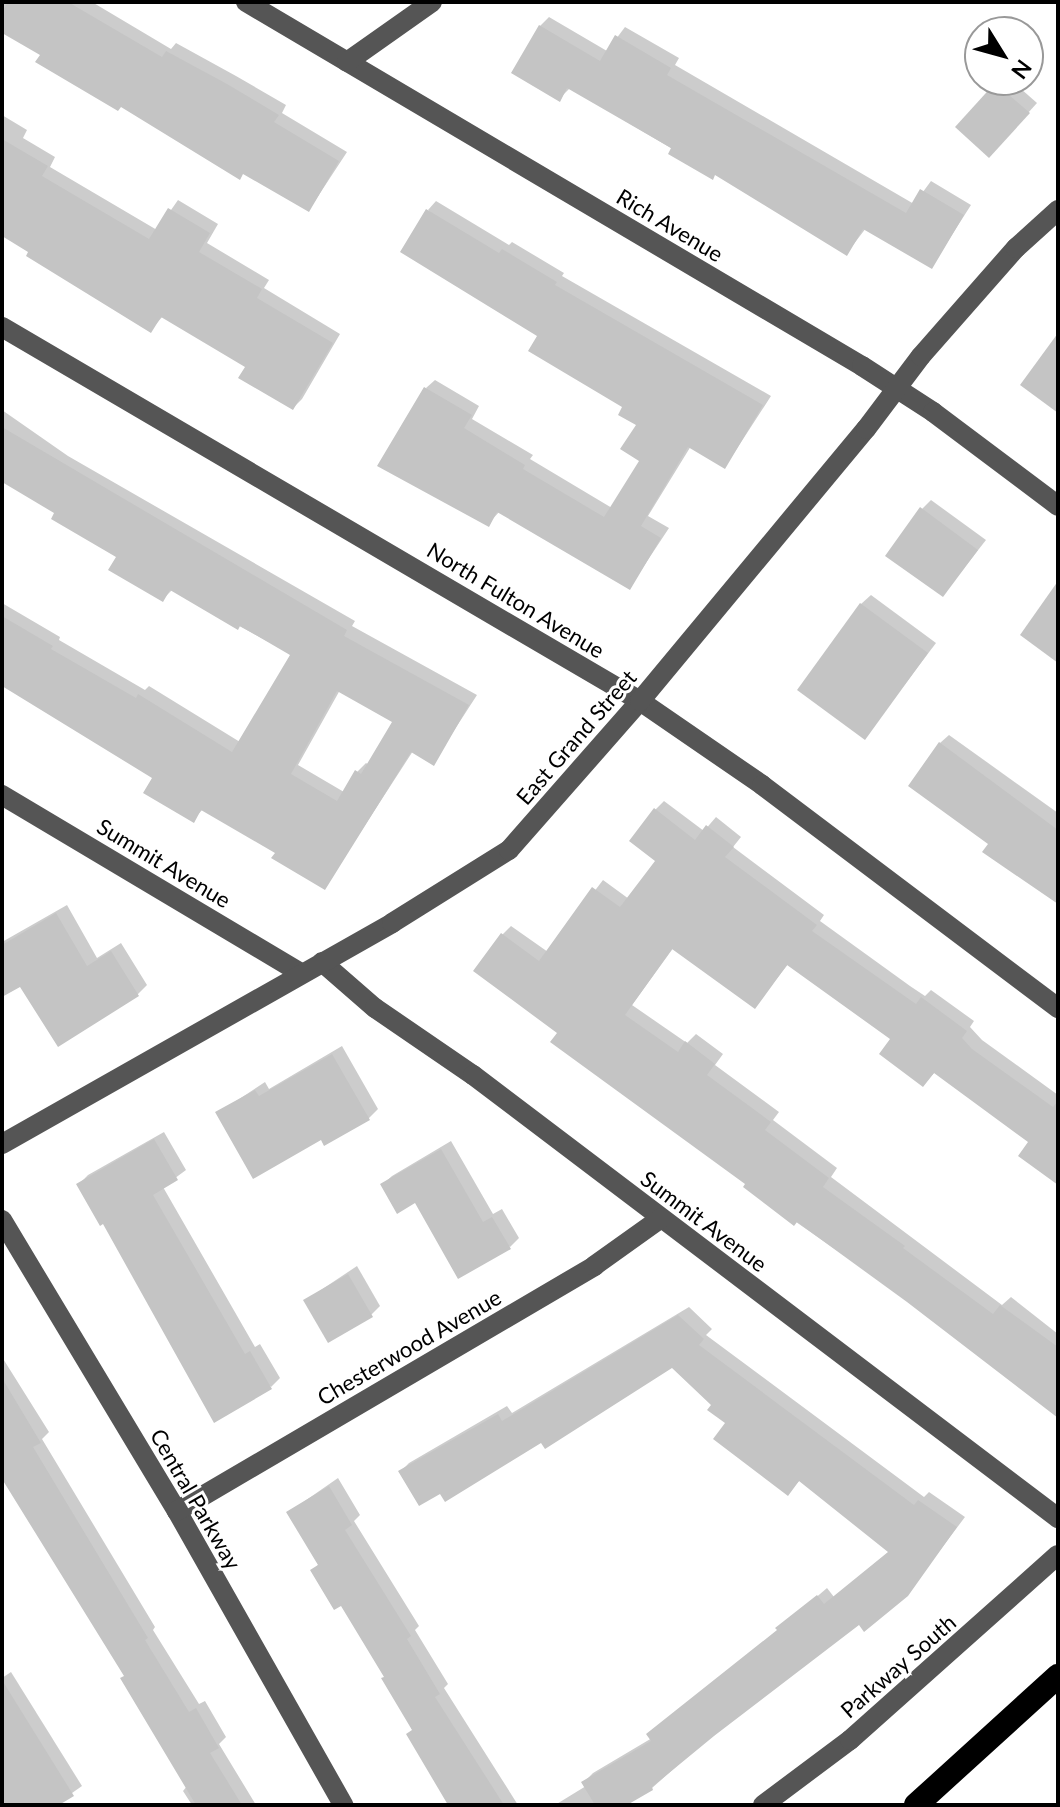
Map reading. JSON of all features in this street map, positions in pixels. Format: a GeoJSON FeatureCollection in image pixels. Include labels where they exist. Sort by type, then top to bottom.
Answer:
{"type":"FeatureCollection","features":[{"type":"Feature","properties":{"kind":"highway"},"geometry":{"type":"LineString","coordinates":[[916,1805],[1058,1676]]}},
{"type":"Feature","properties":{"kind":"street","name":"Rich Avenue"},"geometry":{"type":"LineString","coordinates":[[246,2],[896,388],[1058,506]]}},
{"type":"Feature","properties":{"kind":"street"},"geometry":{"type":"LineString","coordinates":[[347,62],[432,2]]}},
{"type":"Feature","properties":{"kind":"street","name":"East Grand Street"},"geometry":{"type":"LineString","coordinates":[[2,1144],[322,962],[509,850],[640,701],[866,429],[896,388],[1016,248],[1058,210]]}},
{"type":"Feature","properties":{"kind":"street","name":"North Fulton Avenue"},"geometry":{"type":"LineString","coordinates":[[2,327],[640,701],[762,785],[1058,1008]]}},
{"type":"Feature","properties":{"kind":"street","name":"Summit Avenue"},"geometry":{"type":"LineString","coordinates":[[2,795],[301,973]]}},
{"type":"Feature","properties":{"kind":"street","name":"Summit Avenue"},"geometry":{"type":"LineString","coordinates":[[322,962],[375,1008],[473,1075],[1058,1518]]}},
{"type":"Feature","properties":{"kind":"street","name":"Chesterwood Avenue"},"geometry":{"type":"LineString","coordinates":[[177,1511],[594,1266],[661,1218]]}},
{"type":"Feature","properties":{"kind":"street","name":"Central Parkway"},"geometry":{"type":"LineString","coordinates":[[2,1220],[177,1511],[343,1805]]}},
{"type":"Feature","properties":{"kind":"street","name":"Parkway South"},"geometry":{"type":"LineString","coordinates":[[763,1805],[850,1740],[1058,1555]]}},
{"type":"Feature","properties":{"kind":"building"},"geometry":{"type":"Polygon","coordinates":[[[8,2],[68,2],[162,57],[166,51],[227,84],[279,115],[274,122],[339,161],[309,212],[243,174],[240,180],[121,107],[118,111],[35,62],[40,55],[2,33],[2,12],[8,2]]]}},
{"type":"Feature","properties":{"kind":"building"},"geometry":{"type":"Polygon","coordinates":[[[539,25],[600,61],[615,35],[671,68],[667,75],[906,213],[920,189],[964,215],[932,269],[863,229],[847,256],[715,175],[713,180],[668,154],[671,148],[567,88],[560,102],[511,73],[539,25]]]}},
{"type":"Feature","properties":{"kind":"building"},"geometry":{"type":"Polygon","coordinates":[[[983,96],[1010,96],[1030,113],[989,158],[955,127],[983,96]]]}},
{"type":"Feature","properties":{"kind":"building"},"geometry":{"type":"Polygon","coordinates":[[[2,139],[48,166],[42,176],[149,239],[168,208],[210,233],[199,252],[262,289],[257,298],[333,343],[293,410],[238,378],[245,367],[161,317],[151,333],[26,256],[28,252],[2,236],[2,139]]]}},
{"type":"Feature","properties":{"kind":"building"},"geometry":{"type":"Polygon","coordinates":[[[426,209],[499,253],[502,249],[557,282],[555,285],[763,405],[725,469],[688,447],[641,526],[661,538],[630,590],[497,512],[489,527],[377,466],[424,387],[472,415],[464,428],[525,465],[523,469],[604,517],[639,461],[620,449],[636,425],[618,415],[622,407],[528,351],[537,336],[400,252],[426,209]]]}},
{"type":"Feature","properties":{"kind":"building"},"geometry":{"type":"Polygon","coordinates":[[[1058,333],[1058,413],[1020,385],[1058,333]]]}},
{"type":"Feature","properties":{"kind":"building"},"geometry":{"type":"Polygon","coordinates":[[[2,427],[347,630],[344,636],[469,705],[434,766],[411,752],[325,890],[271,858],[275,853],[201,810],[194,823],[143,793],[152,778],[2,686],[2,616],[53,646],[51,649],[136,698],[138,694],[232,752],[290,655],[240,626],[238,630],[170,590],[163,602],[108,570],[116,557],[51,519],[54,513],[2,482],[2,427]],[[337,691],[291,774],[337,801],[355,770],[361,774],[392,722],[337,691]]]}},
{"type":"Feature","properties":{"kind":"building"},"geometry":{"type":"Polygon","coordinates":[[[920,507],[978,550],[943,597],[885,556],[920,507]]]}},
{"type":"Feature","properties":{"kind":"building"},"geometry":{"type":"Polygon","coordinates":[[[1058,581],[1058,663],[1020,635],[1058,581]]]}},
{"type":"Feature","properties":{"kind":"building"},"geometry":{"type":"Polygon","coordinates":[[[860,603],[928,653],[865,740],[797,690],[860,603]]]}},
{"type":"Feature","properties":{"kind":"building"},"geometry":{"type":"Polygon","coordinates":[[[939,742],[1058,830],[1058,904],[982,852],[988,844],[908,786],[939,742]]]}},
{"type":"Feature","properties":{"kind":"building"},"geometry":{"type":"Polygon","coordinates":[[[654,808],[695,840],[706,825],[734,847],[725,857],[817,925],[812,931],[916,1004],[921,997],[967,1031],[962,1038],[972,1049],[1053,1107],[1058,1101],[1058,1185],[1018,1156],[1028,1142],[934,1073],[923,1087],[879,1054],[890,1039],[787,965],[755,1009],[672,949],[625,1015],[678,1052],[685,1041],[715,1064],[707,1075],[771,1122],[765,1130],[829,1178],[823,1187],[993,1314],[1000,1305],[1058,1347],[1058,1418],[907,1302],[797,1222],[794,1226],[743,1187],[745,1184],[550,1042],[557,1033],[473,971],[501,933],[539,961],[592,887],[620,907],[655,861],[629,841],[654,808]]]}},
{"type":"Feature","properties":{"kind":"building"},"geometry":{"type":"Polygon","coordinates":[[[56,913],[87,966],[111,951],[139,996],[58,1047],[20,987],[2,997],[2,945],[56,913]]]}},
{"type":"Feature","properties":{"kind":"building"},"geometry":{"type":"Polygon","coordinates":[[[332,1054],[370,1120],[324,1146],[321,1140],[253,1179],[215,1112],[255,1090],[259,1096],[332,1054]]]}},
{"type":"Feature","properties":{"kind":"building"},"geometry":{"type":"Polygon","coordinates":[[[154,1139],[178,1180],[153,1195],[245,1354],[250,1351],[272,1389],[214,1423],[103,1224],[100,1226],[76,1184],[154,1139]]]}},
{"type":"Feature","properties":{"kind":"building"},"geometry":{"type":"Polygon","coordinates":[[[441,1149],[483,1222],[492,1217],[511,1249],[458,1279],[415,1203],[397,1214],[380,1184],[441,1149]]]}},
{"type":"Feature","properties":{"kind":"building"},"geometry":{"type":"Polygon","coordinates":[[[348,1274],[373,1317],[328,1343],[303,1300],[348,1274]]]}},
{"type":"Feature","properties":{"kind":"building"},"geometry":{"type":"Polygon","coordinates":[[[678,1315],[704,1339],[699,1345],[914,1505],[918,1500],[957,1527],[908,1596],[864,1632],[859,1625],[714,1736],[652,1787],[653,1790],[627,1805],[595,1805],[581,1782],[651,1741],[646,1734],[777,1630],[775,1628],[817,1595],[824,1604],[888,1552],[799,1481],[788,1496],[713,1439],[725,1423],[707,1410],[711,1405],[672,1368],[545,1449],[541,1443],[445,1502],[440,1494],[419,1506],[398,1471],[498,1414],[502,1421],[678,1315]]]}},
{"type":"Feature","properties":{"kind":"building"},"geometry":{"type":"Polygon","coordinates":[[[2,1378],[41,1443],[33,1447],[148,1638],[145,1640],[189,1712],[196,1708],[219,1748],[210,1753],[242,1805],[196,1805],[120,1678],[124,1676],[2,1479],[2,1378]]]}},
{"type":"Feature","properties":{"kind":"building"},"geometry":{"type":"Polygon","coordinates":[[[329,1486],[352,1525],[345,1530],[411,1636],[407,1639],[440,1694],[435,1697],[504,1805],[448,1805],[406,1734],[412,1730],[381,1678],[384,1677],[341,1606],[334,1610],[310,1570],[318,1565],[286,1512],[329,1486]]]}},
{"type":"Feature","properties":{"kind":"building"},"geometry":{"type":"Polygon","coordinates":[[[2,1680],[74,1796],[59,1805],[2,1805],[2,1680]]]}}]}
